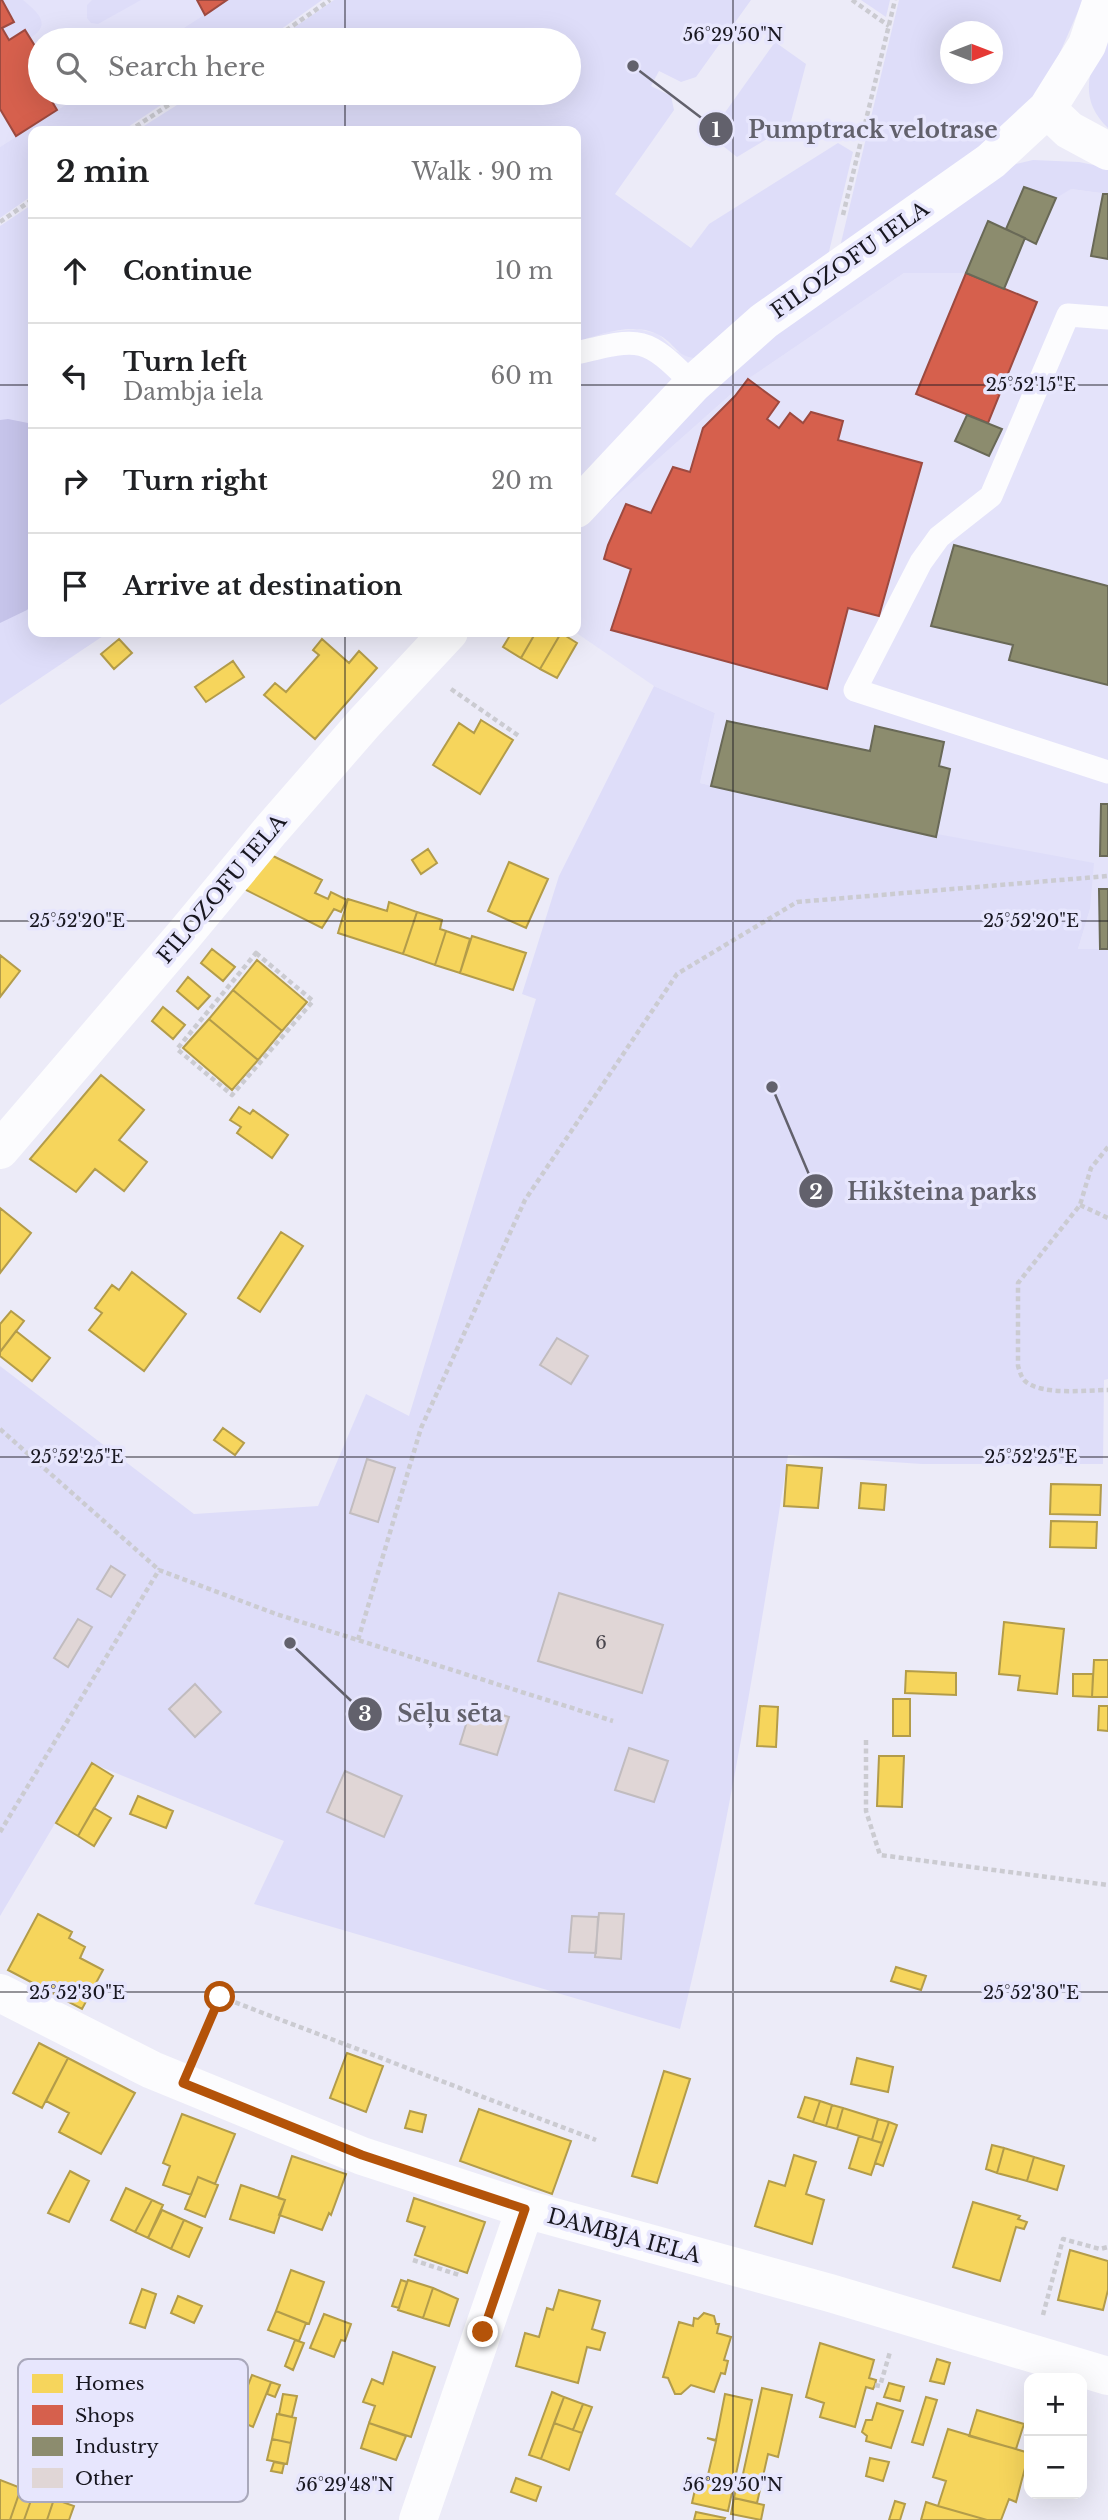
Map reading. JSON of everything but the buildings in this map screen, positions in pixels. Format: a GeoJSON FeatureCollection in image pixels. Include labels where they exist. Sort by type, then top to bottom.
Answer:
{"type":"FeatureCollection","features":[{"type":"Feature","properties":{"kind":"street","name":"FILOZOFU IELA"},"geometry":{"type":"LineString","coordinates":[[581,504],[693,384],[764,321],[991,161],[1047,109],[1087,45],[1102,0]]}},
{"type":"Feature","properties":{"kind":"street"},"geometry":{"type":"LineString","coordinates":[[1047,109],[1069,130],[1108,150]]}},
{"type":"Feature","properties":{"kind":"street","name":"FILOZOFU IELA"},"geometry":{"type":"LineString","coordinates":[[0,1150],[279,820],[444,637]]}},
{"type":"Feature","properties":{"kind":"street","name":"DAMBJA IELA"},"geometry":{"type":"LineString","coordinates":[[0,1993],[80,2035],[183,2083],[362,2155],[525,2209],[830,2293],[1108,2376]]}},
{"type":"Feature","properties":{"kind":"street"},"geometry":{"type":"LineString","coordinates":[[418,2520],[525,2209]]}},
{"type":"Feature","properties":{"kind":"lane"},"geometry":{"type":"LineString","coordinates":[[1108,318],[1069,315],[991,496],[939,537],[921,562],[855,690],[1108,772]]}},
{"type":"Feature","properties":{"kind":"lane"},"geometry":{"type":"LineString","coordinates":[[581,352],[616,343],[649,345],[663,354],[693,384]]}},
{"type":"Feature","properties":{"kind":"path"},"geometry":{"type":"LineString","coordinates":[[289,28],[330,0]]}},
{"type":"Feature","properties":{"kind":"path"},"geometry":{"type":"LineString","coordinates":[[852,0],[889,26]]}},
{"type":"Feature","properties":{"kind":"path"},"geometry":{"type":"LineString","coordinates":[[829,274],[895,0]]}},
{"type":"Feature","properties":{"kind":"path"},"geometry":{"type":"LineString","coordinates":[[138,126],[169,105]]}},
{"type":"Feature","properties":{"kind":"path"},"geometry":{"type":"LineString","coordinates":[[0,222],[28,203]]}},
{"type":"Feature","properties":{"kind":"path"},"geometry":{"type":"LineString","coordinates":[[417,666],[519,736]]}},
{"type":"Feature","properties":{"kind":"path"},"geometry":{"type":"LineString","coordinates":[[358,1640],[421,1428],[525,1200],[677,974],[797,902],[1108,876]]}},
{"type":"Feature","properties":{"kind":"path"},"geometry":{"type":"LineString","coordinates":[[256,953],[313,1001],[232,1095],[177,1049],[234,979],[256,953]]}},
{"type":"Feature","properties":{"kind":"path"},"geometry":{"type":"LineString","coordinates":[[228,974],[234,979]]}},
{"type":"Feature","properties":{"kind":"path"},"geometry":{"type":"LineString","coordinates":[[204,1002],[211,1008]]}},
{"type":"Feature","properties":{"kind":"path"},"geometry":{"type":"LineString","coordinates":[[180,1031],[186,1036]]}},
{"type":"Feature","properties":{"kind":"path"},"geometry":{"type":"LineString","coordinates":[[1108,1147],[1091,1168],[1080,1205],[1018,1283],[1018,1366],[1023,1379],[1034,1387],[1048,1390],[1108,1390]]}},
{"type":"Feature","properties":{"kind":"path"},"geometry":{"type":"LineString","coordinates":[[1080,1205],[1108,1219]]}},
{"type":"Feature","properties":{"kind":"path"},"geometry":{"type":"LineString","coordinates":[[0,1429],[159,1570],[276,1614],[613,1721]]}},
{"type":"Feature","properties":{"kind":"path"},"geometry":{"type":"LineString","coordinates":[[0,1832],[159,1570]]}},
{"type":"Feature","properties":{"kind":"path"},"geometry":{"type":"LineString","coordinates":[[866,1740],[866,1811],[880,1855],[1108,1885]]}},
{"type":"Feature","properties":{"kind":"path"},"geometry":{"type":"LineString","coordinates":[[183,2083],[220,1997],[596,2140]]}},
{"type":"Feature","properties":{"kind":"path"},"geometry":{"type":"LineString","coordinates":[[1034,2354],[1063,2239],[1100,2249],[1108,2247]]}},
{"type":"Feature","properties":{"kind":"path"},"geometry":{"type":"LineString","coordinates":[[413,2260],[497,2288]]}},
{"type":"Feature","properties":{"kind":"shaded area"},"geometry":{"type":"Polygon","coordinates":[[[0,0],[227,0],[184,28],[28,28],[28,105],[65,105],[33,126],[28,126],[28,129],[0,147],[0,0]]]}},
{"type":"Feature","properties":{"kind":"shaded area"},"geometry":{"type":"Polygon","coordinates":[[[2,0],[23,0],[42,23],[41,28],[28,28],[28,35],[25,31],[9,40],[2,28],[14,21],[2,0]]]}},
{"type":"Feature","properties":{"kind":"shaded area"},"geometry":{"type":"Polygon","coordinates":[[[92,0],[141,0],[98,24],[91,23],[87,18],[87,5],[92,0]]]}},
{"type":"Feature","properties":{"kind":"shaded area"},"geometry":{"type":"Polygon","coordinates":[[[227,0],[322,0],[283,28],[184,28],[227,0]]]}},
{"type":"Feature","properties":{"kind":"shaded area"},"geometry":{"type":"Polygon","coordinates":[[[334,0],[751,0],[696,77],[681,82],[659,71],[651,86],[671,96],[674,110],[615,194],[691,248],[709,224],[838,143],[853,152],[827,260],[703,358],[681,354],[657,334],[637,329],[605,333],[581,340],[581,126],[144,126],[177,105],[581,105],[581,28],[293,28],[334,0]]]}},
{"type":"Feature","properties":{"kind":"shaded area"},"geometry":{"type":"Polygon","coordinates":[[[861,0],[890,0],[886,17],[861,0]]]}},
{"type":"Feature","properties":{"kind":"shaded area"},"geometry":{"type":"Polygon","coordinates":[[[899,0],[1083,0],[1048,80],[1027,111],[839,251],[899,0]]]}},
{"type":"Feature","properties":{"kind":"shaded area"},"geometry":{"type":"Polygon","coordinates":[[[1108,24],[1108,128],[1091,103],[1089,90],[1093,65],[1108,24]]]}},
{"type":"Feature","properties":{"kind":"shaded area"},"geometry":{"type":"Polygon","coordinates":[[[775,42],[806,64],[790,125],[737,157],[709,135],[775,42]]]}},
{"type":"Feature","properties":{"kind":"shaded area"},"geometry":{"type":"Polygon","coordinates":[[[65,105],[161,105],[130,126],[33,126],[65,105]]]}},
{"type":"Feature","properties":{"kind":"shaded area"},"geometry":{"type":"Polygon","coordinates":[[[28,129],[28,198],[0,218],[0,147],[28,129]]]}},
{"type":"Feature","properties":{"kind":"shaded area"},"geometry":{"type":"Polygon","coordinates":[[[1033,160],[1079,162],[1108,168],[1108,194],[1071,189],[1056,198],[1024,187],[1006,229],[987,222],[966,273],[904,273],[748,379],[581,528],[581,521],[757,344],[1016,164],[1033,160]]]}},
{"type":"Feature","properties":{"kind":"shaded area"},"geometry":{"type":"Polygon","coordinates":[[[1024,187],[1108,194],[1108,949],[1078,949],[1090,909],[937,834],[936,837],[700,783],[715,713],[654,686],[581,636],[581,528],[748,379],[904,273],[966,273],[988,221],[1006,229],[1024,187]]]}},
{"type":"Feature","properties":{"kind":"shaded area"},"geometry":{"type":"Polygon","coordinates":[[[28,207],[28,637],[102,637],[0,705],[0,226],[28,207]]]}},
{"type":"Feature","properties":{"kind":"shaded area"},"geometry":{"type":"Polygon","coordinates":[[[638,329],[658,334],[676,351],[703,358],[581,484],[581,340],[609,332],[638,329]]]}},
{"type":"Feature","properties":{"kind":"shaded area"},"geometry":{"type":"Polygon","coordinates":[[[0,420],[28,423],[28,609],[0,623],[0,420]]]}},
{"type":"Feature","properties":{"kind":"shaded area"},"geometry":{"type":"Polygon","coordinates":[[[654,686],[715,713],[700,783],[935,837],[937,834],[1094,863],[1090,909],[1078,949],[1108,949],[1108,1379],[1104,1380],[1103,1464],[922,1464],[788,1455],[727,1815],[680,2029],[254,1904],[284,1841],[91,1763],[0,1916],[0,1366],[194,1514],[318,1506],[366,1394],[409,1416],[536,999],[522,994],[559,876],[654,686]]]}},
{"type":"Feature","properties":{"kind":"place","name":"Pumptrack velotrase"},"geometry":{"type":"Point","coordinates":[633,66]}},
{"type":"Feature","properties":{"kind":"place","name":"Hikšteina parks"},"geometry":{"type":"Point","coordinates":[772,1087]}},
{"type":"Feature","properties":{"kind":"place","name":"Sēļu sēta"},"geometry":{"type":"Point","coordinates":[290,1643]}},
{"type":"Feature","properties":{"kind":"route"},"geometry":{"type":"LineString","coordinates":[[220,1997],[183,2083],[362,2155],[525,2209],[483,2332]]}}]}
